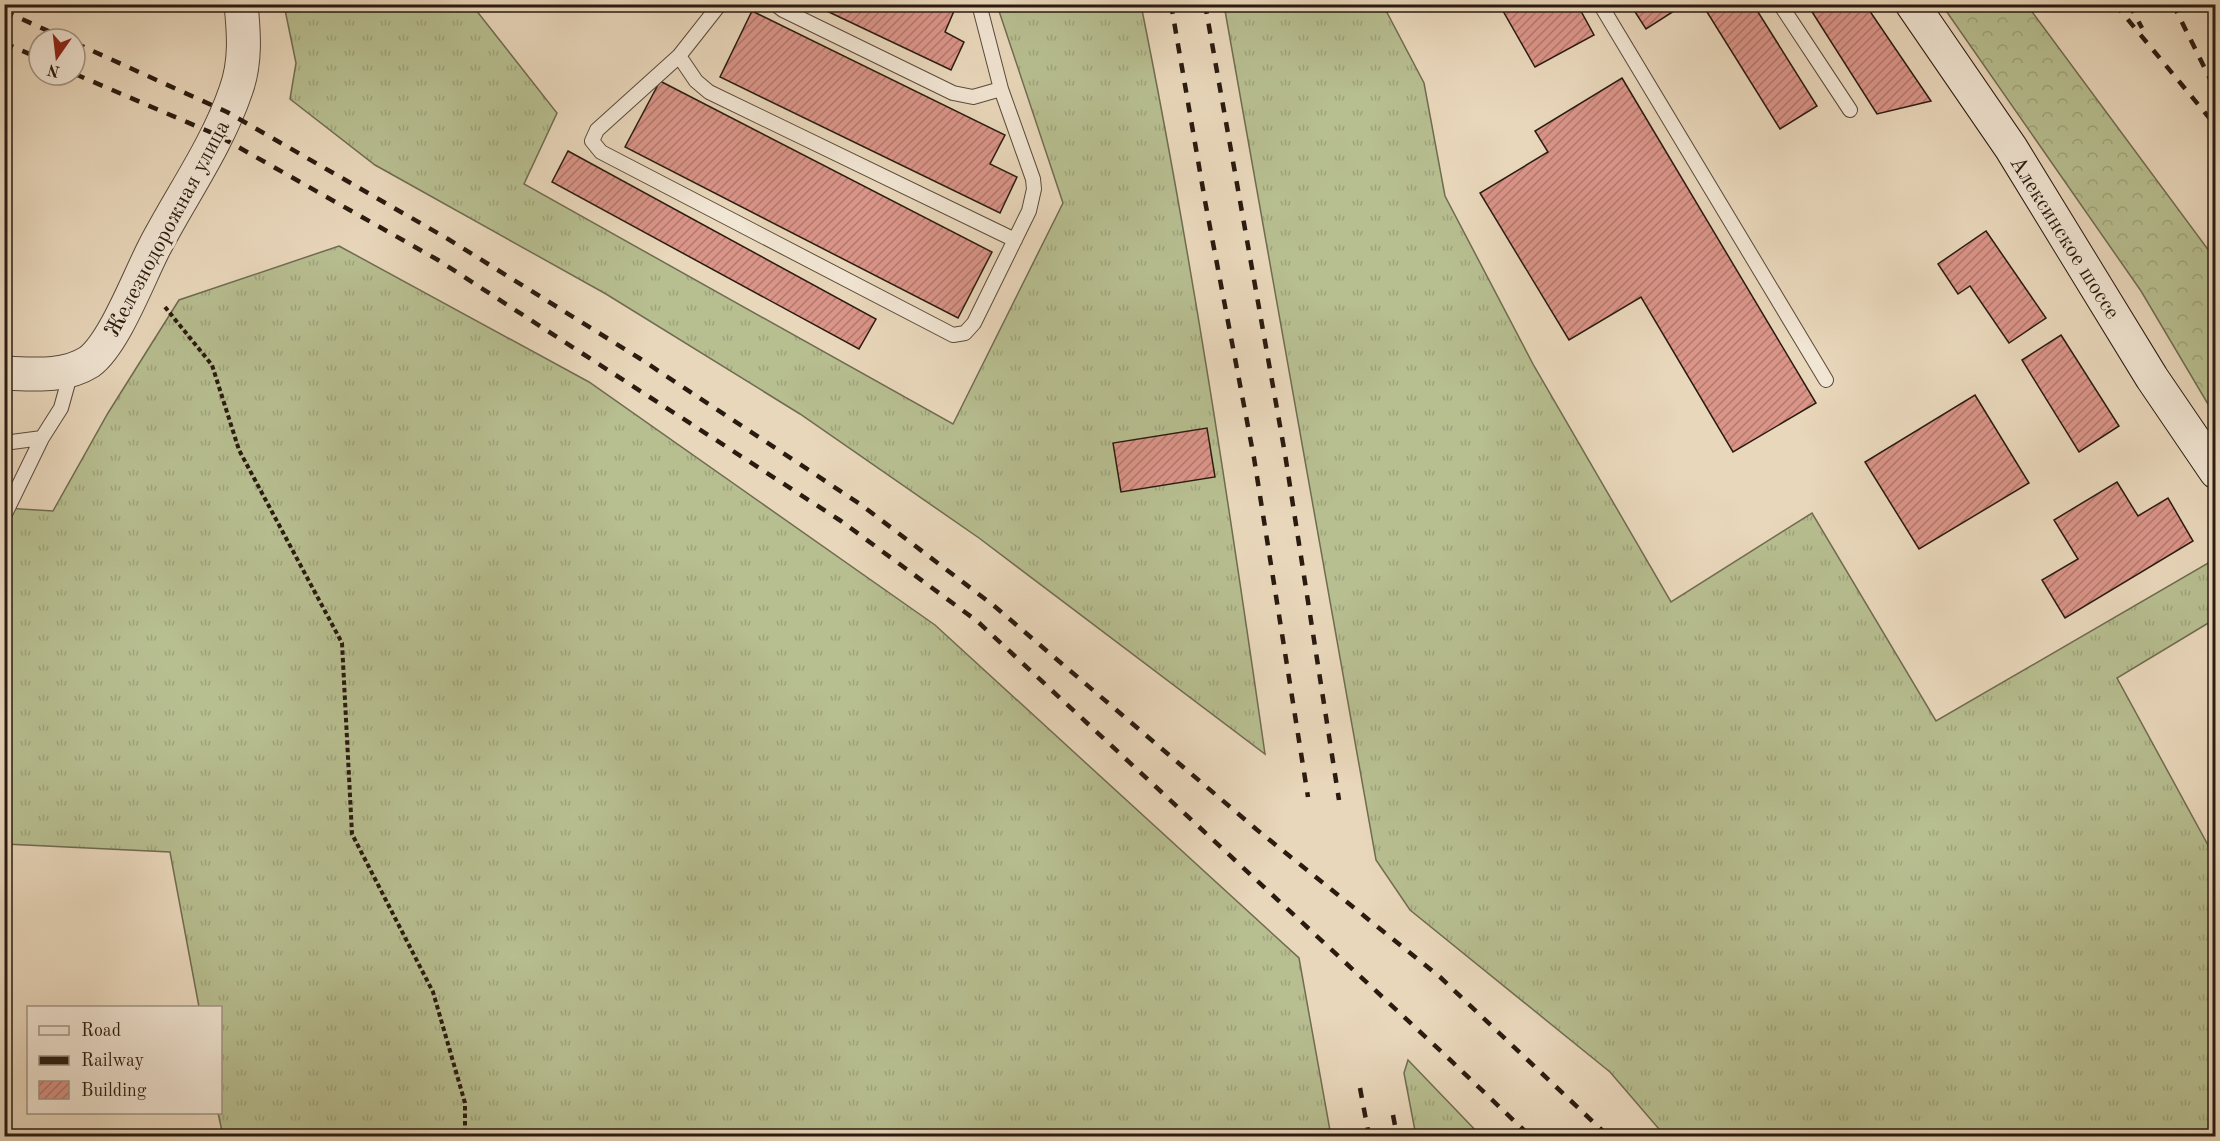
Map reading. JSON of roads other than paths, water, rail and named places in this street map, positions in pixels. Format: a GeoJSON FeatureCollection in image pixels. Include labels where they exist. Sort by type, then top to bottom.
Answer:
{"type":"FeatureCollection","features":[{"type":"Feature","properties":{"kind":"main road","name":"Железнодорожная улица"},"geometry":{"type":"LineString","coordinates":[[4,373],[45,375],[71,370],[89,361],[107,343],[140,276],[217,135],[237,89],[244,58],[241,4]]}},
{"type":"Feature","properties":{"kind":"main road","name":"Алексинское шоссе"},"geometry":{"type":"LineString","coordinates":[[1912,4],[2011,148],[2152,378],[2216,472]]}},
{"type":"Feature","properties":{"kind":"lane"},"geometry":{"type":"LineString","coordinates":[[720,4],[679,56],[597,130],[592,141],[601,152],[953,335],[965,333],[974,323],[1029,211],[1034,189],[1033,179],[1001,89],[979,4]]}},
{"type":"Feature","properties":{"kind":"lane"},"geometry":{"type":"LineString","coordinates":[[775,4],[953,93],[972,96],[1001,89]]}},
{"type":"Feature","properties":{"kind":"lane"},"geometry":{"type":"LineString","coordinates":[[1599,4],[1826,380]]}},
{"type":"Feature","properties":{"kind":"lane"},"geometry":{"type":"LineString","coordinates":[[1780,4],[1850,110]]}},
{"type":"Feature","properties":{"kind":"lane"},"geometry":{"type":"LineString","coordinates":[[679,56],[696,81],[709,92],[1015,240]]}},
{"type":"Feature","properties":{"kind":"lane"},"geometry":{"type":"LineString","coordinates":[[4,516],[42,438],[61,408],[71,370]]}},
{"type":"Feature","properties":{"kind":"lane"},"geometry":{"type":"LineString","coordinates":[[4,442],[42,438]]}},
{"type":"Feature","properties":{"kind":"railway"},"geometry":{"type":"LineString","coordinates":[[1171,4],[1205,201],[1254,458],[1308,797]]}},
{"type":"Feature","properties":{"kind":"railway"},"geometry":{"type":"LineString","coordinates":[[1205,4],[1285,454],[1339,800]]}},
{"type":"Feature","properties":{"kind":"railway"},"geometry":{"type":"LineString","coordinates":[[2115,4],[2216,126]]}},
{"type":"Feature","properties":{"kind":"railway"},"geometry":{"type":"LineString","coordinates":[[2129,4],[2142,28]]}},
{"type":"Feature","properties":{"kind":"railway"},"geometry":{"type":"LineString","coordinates":[[2173,4],[2216,91]]}},
{"type":"Feature","properties":{"kind":"railway"},"geometry":{"type":"LineString","coordinates":[[2213,4],[2216,10]]}},
{"type":"Feature","properties":{"kind":"railway"},"geometry":{"type":"LineString","coordinates":[[4,11],[39,27]]}},
{"type":"Feature","properties":{"kind":"railway"},"geometry":{"type":"LineString","coordinates":[[4,43],[27,53]]}},
{"type":"Feature","properties":{"kind":"railway"},"geometry":{"type":"LineString","coordinates":[[87,48],[227,112],[448,239],[639,358],[860,504],[993,605],[1256,829],[1440,977],[1608,1136]]}},
{"type":"Feature","properties":{"kind":"railway"},"geometry":{"type":"LineString","coordinates":[[87,79],[217,135],[438,260],[841,521],[977,621],[1530,1136]]}},
{"type":"Feature","properties":{"kind":"railway"},"geometry":{"type":"LineString","coordinates":[[1360,1088],[1369,1136]]}},
{"type":"Feature","properties":{"kind":"railway"},"geometry":{"type":"LineString","coordinates":[[1393,1115],[1397,1136]]}}]}
